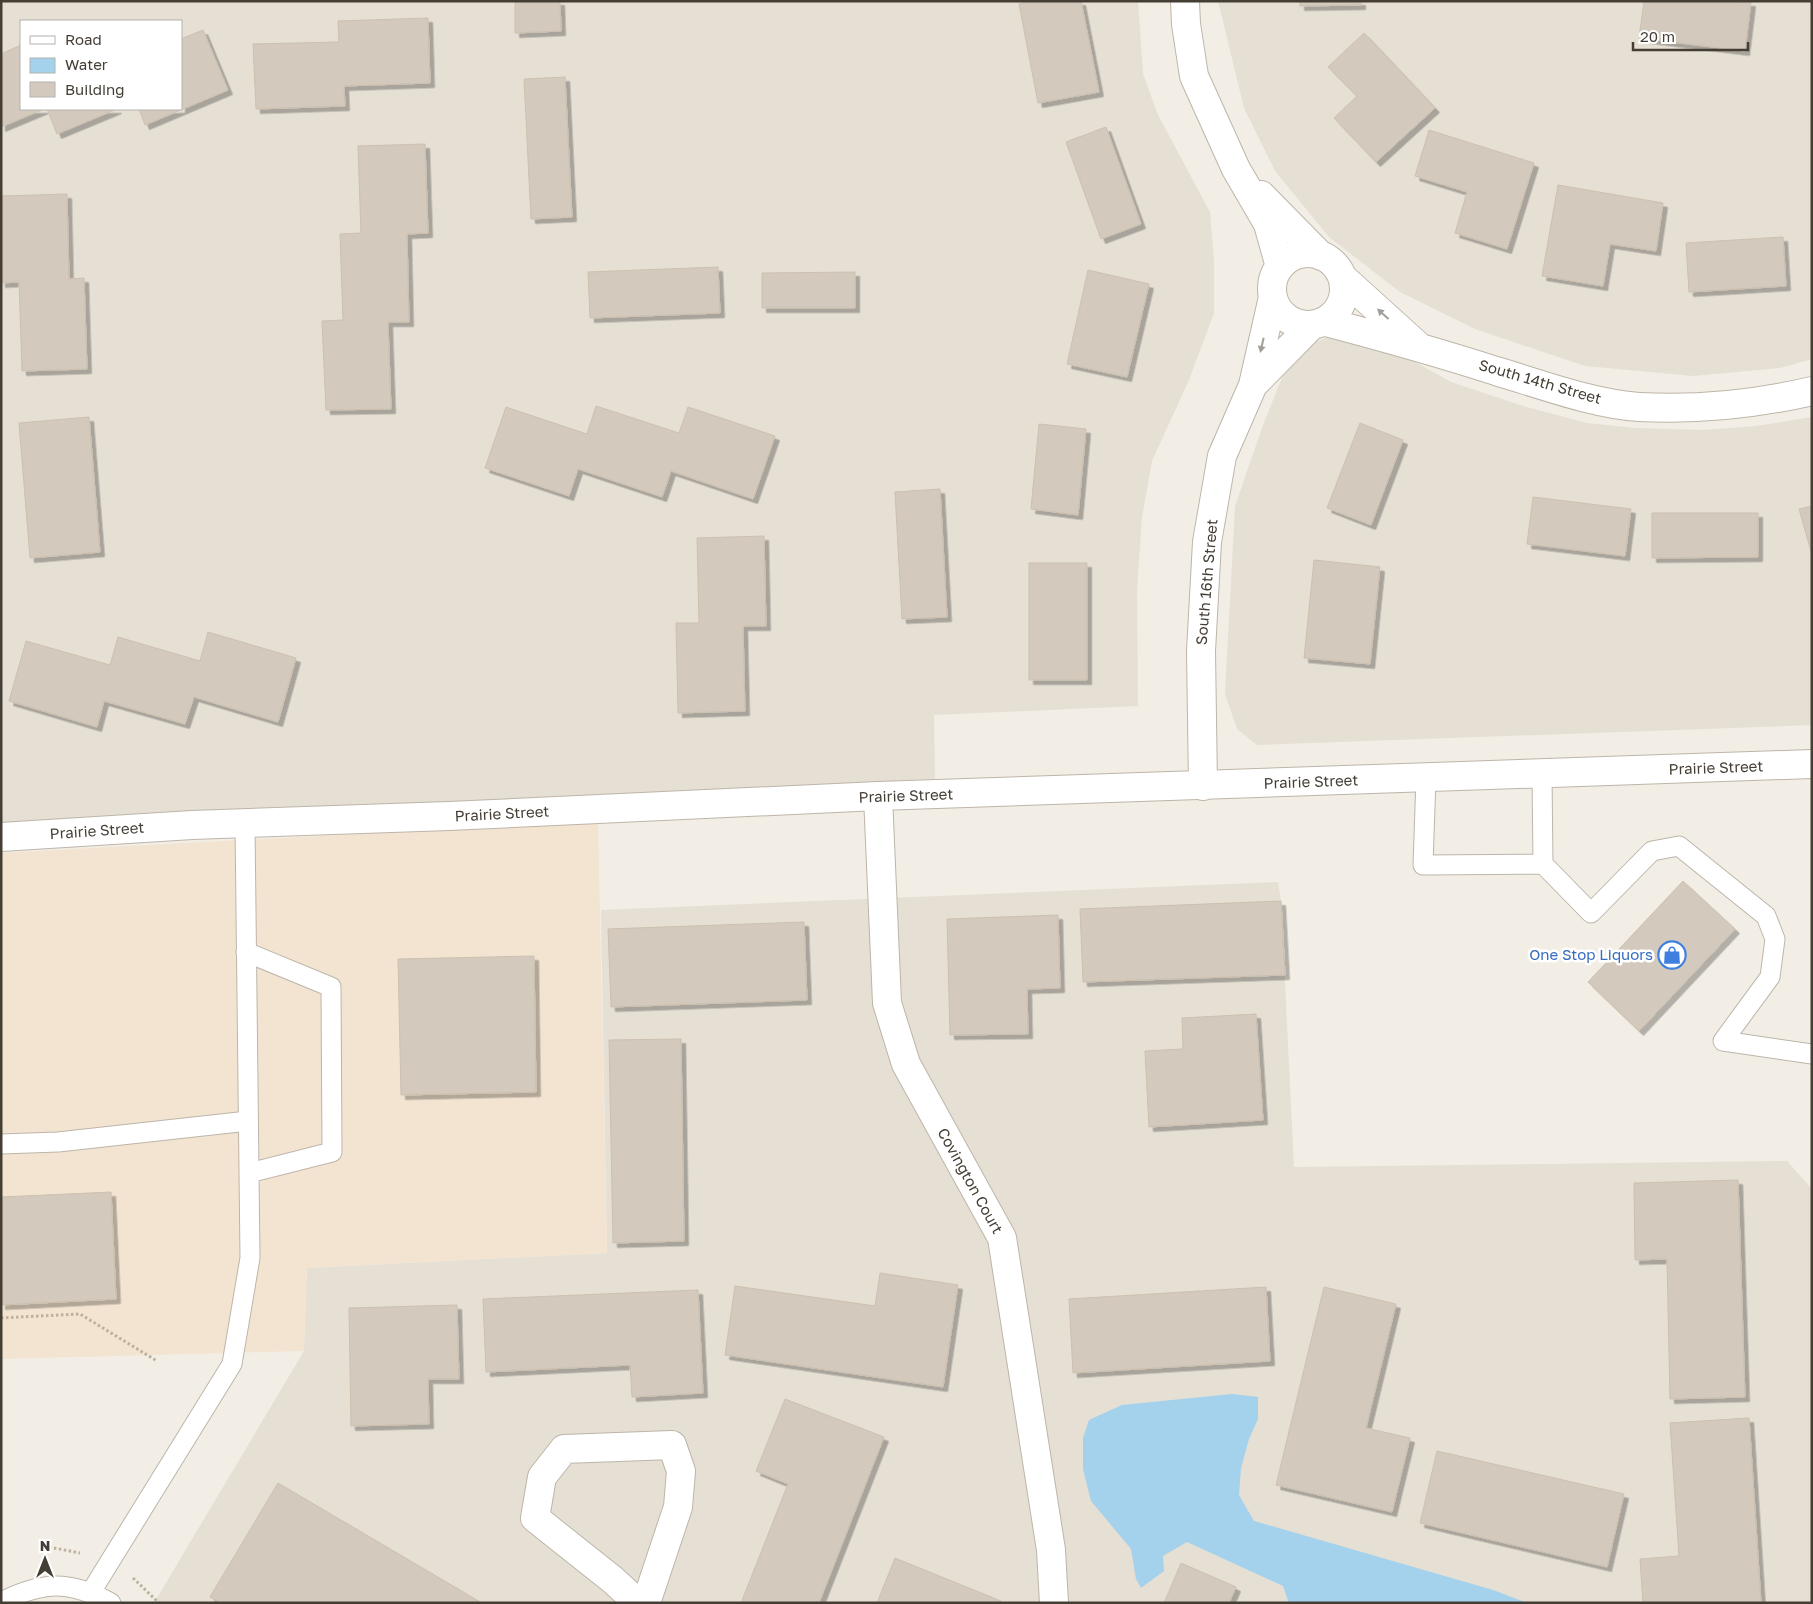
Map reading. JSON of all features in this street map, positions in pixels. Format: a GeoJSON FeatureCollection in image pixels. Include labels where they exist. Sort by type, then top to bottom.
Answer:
{"type":"FeatureCollection","features":[{"type":"Feature","properties":{"kind":"street"},"geometry":{"type":"LineString","coordinates":[[1185,1],[1186,24],[1194,76],[1236,169],[1268,224],[1280,267]]}},
{"type":"Feature","properties":{"kind":"street"},"geometry":{"type":"LineString","coordinates":[[1236,169],[1321,256],[1332,262],[1342,277],[1345,292],[1342,304],[1319,324],[1300,325],[1285,318],[1277,309],[1273,297],[1274,278],[1280,267],[1289,258],[1301,254],[1321,256]]}},
{"type":"Feature","properties":{"kind":"street","name":"South 14th Street"},"geometry":{"type":"LineString","coordinates":[[1342,277],[1419,346]]}},
{"type":"Feature","properties":{"kind":"street","name":"South 16th Street"},"geometry":{"type":"LineString","coordinates":[[1203,786],[1200,651],[1207,542],[1222,456],[1253,385],[1273,297]]}},
{"type":"Feature","properties":{"kind":"street","name":"South 14th Street"},"geometry":{"type":"LineString","coordinates":[[1319,324],[1419,346],[1573,394],[1638,407],[1712,405],[1779,398],[1812,391]]}},
{"type":"Feature","properties":{"kind":"street","name":"South 16th Street"},"geometry":{"type":"LineString","coordinates":[[1253,385],[1319,324]]}},
{"type":"Feature","properties":{"kind":"street","name":"Prairie Street"},"geometry":{"type":"LineString","coordinates":[[1,837],[245,823],[878,796],[1812,764]]}},
{"type":"Feature","properties":{"kind":"street","name":"Covington Court"},"geometry":{"type":"LineString","coordinates":[[878,796],[887,1003],[906,1064],[1002,1238],[1051,1550],[1054,1603]]}},
{"type":"Feature","properties":{"kind":"street"},"geometry":{"type":"LineString","coordinates":[[638,1603],[613,1580],[535,1518],[542,1477],[564,1449],[672,1444],[681,1471],[678,1506],[646,1603]]}},
{"type":"Feature","properties":{"kind":"lane"},"geometry":{"type":"LineString","coordinates":[[1542,774],[1543,864],[1591,913],[1652,851],[1679,846],[1766,916],[1775,939],[1770,977],[1723,1041],[1812,1054]]}},
{"type":"Feature","properties":{"kind":"lane"},"geometry":{"type":"LineString","coordinates":[[1426,778],[1423,866],[1543,864]]}},
{"type":"Feature","properties":{"kind":"lane"},"geometry":{"type":"LineString","coordinates":[[91,1592],[232,1364],[250,1258],[245,823]]}},
{"type":"Feature","properties":{"kind":"lane"},"geometry":{"type":"LineString","coordinates":[[246,952],[331,987],[332,1152],[249,1173]]}},
{"type":"Feature","properties":{"kind":"lane"},"geometry":{"type":"LineString","coordinates":[[1,1144],[58,1142],[248,1120]]}},
{"type":"Feature","properties":{"kind":"lane"},"geometry":{"type":"LineString","coordinates":[[1,1602],[26,1590],[58,1585],[91,1592],[112,1603]]}},
{"type":"Feature","properties":{"kind":"path"},"geometry":{"type":"LineString","coordinates":[[1,1318],[80,1314],[157,1361]]}},
{"type":"Feature","properties":{"kind":"shaded area"},"geometry":{"type":"Polygon","coordinates":[[[1,1],[1138,1],[1143,74],[1158,115],[1210,212],[1214,262],[1214,313],[1189,380],[1152,461],[1142,517],[1137,589],[1138,706],[934,715],[935,779],[1,825],[1,1]]]}},
{"type":"Feature","properties":{"kind":"shaded area"},"geometry":{"type":"Polygon","coordinates":[[[1218,1],[1812,1],[1812,359],[1780,368],[1693,376],[1585,366],[1475,329],[1400,292],[1329,237],[1275,171],[1244,108],[1218,1]]]}},
{"type":"Feature","properties":{"kind":"shaded area"},"geometry":{"type":"Polygon","coordinates":[[[1334,335],[1397,352],[1451,382],[1523,406],[1587,423],[1636,428],[1703,430],[1756,426],[1812,417],[1812,725],[1257,745],[1237,729],[1225,694],[1235,506],[1262,428],[1285,370],[1307,345],[1334,335]]]}},
{"type":"Feature","properties":{"kind":"shaded area"},"geometry":{"type":"Polygon","coordinates":[[[598,821],[607,1253],[307,1268],[304,1351],[1,1359],[1,853],[598,821]]]}},
{"type":"Feature","properties":{"kind":"shaded area"},"geometry":{"type":"Polygon","coordinates":[[[1278,882],[1281,901],[1294,1167],[1787,1161],[1812,1189],[1812,1603],[154,1603],[304,1351],[307,1268],[607,1253],[601,910],[1278,882]]]}},
{"type":"Feature","properties":{"kind":"water"},"geometry":{"type":"Polygon","coordinates":[[[1232,1394],[1258,1397],[1258,1419],[1249,1439],[1241,1468],[1239,1495],[1254,1521],[1493,1590],[1527,1603],[1289,1603],[1283,1586],[1187,1542],[1163,1556],[1164,1571],[1141,1588],[1136,1579],[1131,1549],[1091,1501],[1083,1469],[1083,1438],[1089,1420],[1122,1405],[1232,1394]]]}},
{"type":"Feature","properties":{"kind":"building"},"geometry":{"type":"Polygon","coordinates":[[[515,1],[560,1],[561,31],[515,33],[515,1]]]}},
{"type":"Feature","properties":{"kind":"building"},"geometry":{"type":"Polygon","coordinates":[[[1032,1],[1081,1],[1099,92],[1038,103],[1019,4],[1032,1]]]}},
{"type":"Feature","properties":{"kind":"building"},"geometry":{"type":"Polygon","coordinates":[[[1300,1],[1361,1],[1361,5],[1300,6],[1300,1]]]}},
{"type":"Feature","properties":{"kind":"building"},"geometry":{"type":"Polygon","coordinates":[[[1644,1],[1751,2],[1745,51],[1639,38],[1644,1]]]}},
{"type":"Feature","properties":{"kind":"building"},"geometry":{"type":"Polygon","coordinates":[[[428,18],[430,83],[344,86],[345,106],[256,109],[253,44],[339,42],[338,21],[428,18]]]}},
{"type":"Feature","properties":{"kind":"building"},"geometry":{"type":"Polygon","coordinates":[[[203,30],[228,90],[182,109],[182,39],[203,30]]]}},
{"type":"Feature","properties":{"kind":"building"},"geometry":{"type":"Polygon","coordinates":[[[1364,33],[1435,108],[1376,162],[1334,118],[1357,96],[1328,67],[1364,33]]]}},
{"type":"Feature","properties":{"kind":"building"},"geometry":{"type":"Polygon","coordinates":[[[20,45],[20,110],[42,110],[1,127],[1,54],[20,45]]]}},
{"type":"Feature","properties":{"kind":"building"},"geometry":{"type":"Polygon","coordinates":[[[565,77],[572,217],[531,219],[524,79],[565,77]]]}},
{"type":"Feature","properties":{"kind":"building"},"geometry":{"type":"Polygon","coordinates":[[[47,110],[115,110],[57,134],[47,110]]]}},
{"type":"Feature","properties":{"kind":"building"},"geometry":{"type":"Polygon","coordinates":[[[139,110],[181,110],[145,125],[139,110]]]}},
{"type":"Feature","properties":{"kind":"building"},"geometry":{"type":"Polygon","coordinates":[[[1106,127],[1141,224],[1101,239],[1066,142],[1106,127]]]}},
{"type":"Feature","properties":{"kind":"building"},"geometry":{"type":"Polygon","coordinates":[[[1429,130],[1534,163],[1507,249],[1455,233],[1467,192],[1415,176],[1429,130]]]}},
{"type":"Feature","properties":{"kind":"building"},"geometry":{"type":"Polygon","coordinates":[[[425,144],[428,233],[407,234],[409,322],[388,322],[391,409],[326,410],[322,321],[343,320],[340,234],[361,233],[358,146],[425,144]]]}},
{"type":"Feature","properties":{"kind":"building"},"geometry":{"type":"Polygon","coordinates":[[[1558,185],[1663,203],[1656,251],[1610,244],[1603,286],[1542,276],[1558,185]]]}},
{"type":"Feature","properties":{"kind":"building"},"geometry":{"type":"Polygon","coordinates":[[[67,194],[69,279],[84,278],[87,369],[22,371],[19,282],[1,283],[1,196],[67,194]]]}},
{"type":"Feature","properties":{"kind":"building"},"geometry":{"type":"Polygon","coordinates":[[[1783,237],[1786,286],[1689,292],[1686,243],[1783,237]]]}},
{"type":"Feature","properties":{"kind":"building"},"geometry":{"type":"Polygon","coordinates":[[[718,267],[720,313],[590,318],[588,272],[718,267]]]}},
{"type":"Feature","properties":{"kind":"building"},"geometry":{"type":"Polygon","coordinates":[[[1088,270],[1149,284],[1127,377],[1067,364],[1088,270]]]}},
{"type":"Feature","properties":{"kind":"building"},"geometry":{"type":"Polygon","coordinates":[[[855,272],[855,308],[762,308],[762,273],[855,272]]]}},
{"type":"Feature","properties":{"kind":"building"},"geometry":{"type":"Polygon","coordinates":[[[596,406],[679,433],[688,407],[775,436],[753,499],[671,471],[662,497],[578,469],[569,496],[485,468],[506,407],[587,434],[596,406]]]}},
{"type":"Feature","properties":{"kind":"building"},"geometry":{"type":"Polygon","coordinates":[[[89,417],[100,552],[30,558],[19,423],[89,417]]]}},
{"type":"Feature","properties":{"kind":"building"},"geometry":{"type":"Polygon","coordinates":[[[1360,423],[1403,440],[1371,525],[1327,508],[1360,423]]]}},
{"type":"Feature","properties":{"kind":"building"},"geometry":{"type":"Polygon","coordinates":[[[1039,424],[1086,429],[1078,515],[1031,509],[1039,424]]]}},
{"type":"Feature","properties":{"kind":"building"},"geometry":{"type":"Polygon","coordinates":[[[940,489],[947,617],[902,619],[895,492],[940,489]]]}},
{"type":"Feature","properties":{"kind":"building"},"geometry":{"type":"Polygon","coordinates":[[[1533,497],[1631,509],[1625,556],[1527,544],[1533,497]]]}},
{"type":"Feature","properties":{"kind":"building"},"geometry":{"type":"Polygon","coordinates":[[[1812,506],[1812,555],[1799,509],[1812,506]]]}},
{"type":"Feature","properties":{"kind":"building"},"geometry":{"type":"Polygon","coordinates":[[[1652,513],[1758,513],[1758,557],[1652,558],[1652,513]]]}},
{"type":"Feature","properties":{"kind":"building"},"geometry":{"type":"Polygon","coordinates":[[[764,536],[766,626],[743,626],[745,711],[678,713],[676,623],[699,623],[697,538],[764,536]]]}},
{"type":"Feature","properties":{"kind":"building"},"geometry":{"type":"Polygon","coordinates":[[[1314,560],[1380,567],[1370,664],[1304,658],[1314,560]]]}},
{"type":"Feature","properties":{"kind":"building"},"geometry":{"type":"Polygon","coordinates":[[[1029,563],[1087,563],[1087,680],[1029,680],[1029,563]]]}},
{"type":"Feature","properties":{"kind":"building"},"geometry":{"type":"Polygon","coordinates":[[[208,632],[296,658],[278,722],[194,697],[185,724],[104,701],[97,727],[9,701],[26,641],[110,665],[118,637],[200,661],[208,632]]]}},
{"type":"Feature","properties":{"kind":"building"},"geometry":{"type":"Polygon","coordinates":[[[1683,881],[1735,929],[1639,1031],[1588,982],[1683,881]]]}},
{"type":"Feature","properties":{"kind":"building"},"geometry":{"type":"Polygon","coordinates":[[[1281,901],[1285,975],[1083,982],[1080,909],[1281,901]]]}},
{"type":"Feature","properties":{"kind":"building"},"geometry":{"type":"Polygon","coordinates":[[[1058,915],[1060,988],[1027,989],[1028,1034],[950,1035],[947,919],[1058,915]]]}},
{"type":"Feature","properties":{"kind":"building"},"geometry":{"type":"Polygon","coordinates":[[[804,922],[807,1000],[611,1007],[608,929],[804,922]]]}},
{"type":"Feature","properties":{"kind":"building"},"geometry":{"type":"Polygon","coordinates":[[[534,956],[536,1092],[401,1095],[398,959],[534,956]]]}},
{"type":"Feature","properties":{"kind":"building"},"geometry":{"type":"Polygon","coordinates":[[[1256,1014],[1263,1120],[1149,1127],[1145,1051],[1183,1049],[1182,1018],[1256,1014]]]}},
{"type":"Feature","properties":{"kind":"building"},"geometry":{"type":"Polygon","coordinates":[[[681,1039],[684,1241],[613,1243],[609,1040],[681,1039]]]}},
{"type":"Feature","properties":{"kind":"building"},"geometry":{"type":"Polygon","coordinates":[[[1738,1180],[1745,1397],[1670,1399],[1667,1259],[1635,1260],[1634,1183],[1738,1180]]]}},
{"type":"Feature","properties":{"kind":"building"},"geometry":{"type":"Polygon","coordinates":[[[111,1192],[116,1299],[1,1305],[1,1197],[111,1192]]]}},
{"type":"Feature","properties":{"kind":"building"},"geometry":{"type":"Polygon","coordinates":[[[880,1273],[958,1285],[943,1387],[725,1355],[735,1286],[875,1306],[880,1273]]]}},
{"type":"Feature","properties":{"kind":"building"},"geometry":{"type":"Polygon","coordinates":[[[1266,1287],[1270,1361],[1073,1373],[1069,1299],[1266,1287]]]}},
{"type":"Feature","properties":{"kind":"building"},"geometry":{"type":"Polygon","coordinates":[[[1324,1287],[1396,1304],[1366,1428],[1410,1438],[1392,1512],[1276,1485],[1324,1287]]]}},
{"type":"Feature","properties":{"kind":"building"},"geometry":{"type":"Polygon","coordinates":[[[698,1290],[703,1393],[632,1397],[630,1365],[486,1372],[483,1299],[698,1290]]]}},
{"type":"Feature","properties":{"kind":"building"},"geometry":{"type":"Polygon","coordinates":[[[457,1305],[459,1379],[428,1379],[429,1424],[351,1426],[349,1308],[457,1305]]]}},
{"type":"Feature","properties":{"kind":"building"},"geometry":{"type":"Polygon","coordinates":[[[785,1399],[884,1437],[819,1603],[741,1603],[788,1484],[756,1471],[785,1399]]]}},
{"type":"Feature","properties":{"kind":"building"},"geometry":{"type":"Polygon","coordinates":[[[1749,1418],[1761,1603],[1643,1603],[1640,1559],[1679,1556],[1670,1423],[1749,1418]]]}},
{"type":"Feature","properties":{"kind":"building"},"geometry":{"type":"Polygon","coordinates":[[[1437,1451],[1624,1494],[1607,1567],[1420,1523],[1437,1451]]]}},
{"type":"Feature","properties":{"kind":"building"},"geometry":{"type":"Polygon","coordinates":[[[278,1483],[482,1603],[221,1603],[210,1597],[278,1483]]]}},
{"type":"Feature","properties":{"kind":"building"},"geometry":{"type":"Polygon","coordinates":[[[895,1558],[1001,1601],[1000,1603],[877,1603],[895,1558]]]}},
{"type":"Feature","properties":{"kind":"building"},"geometry":{"type":"Polygon","coordinates":[[[1181,1563],[1236,1587],[1229,1603],[1164,1603],[1181,1563]]]}},
{"type":"Feature","properties":{"kind":"place","name":"One Stop Liquors"},"geometry":{"type":"Point","coordinates":[1672,955]}}]}
